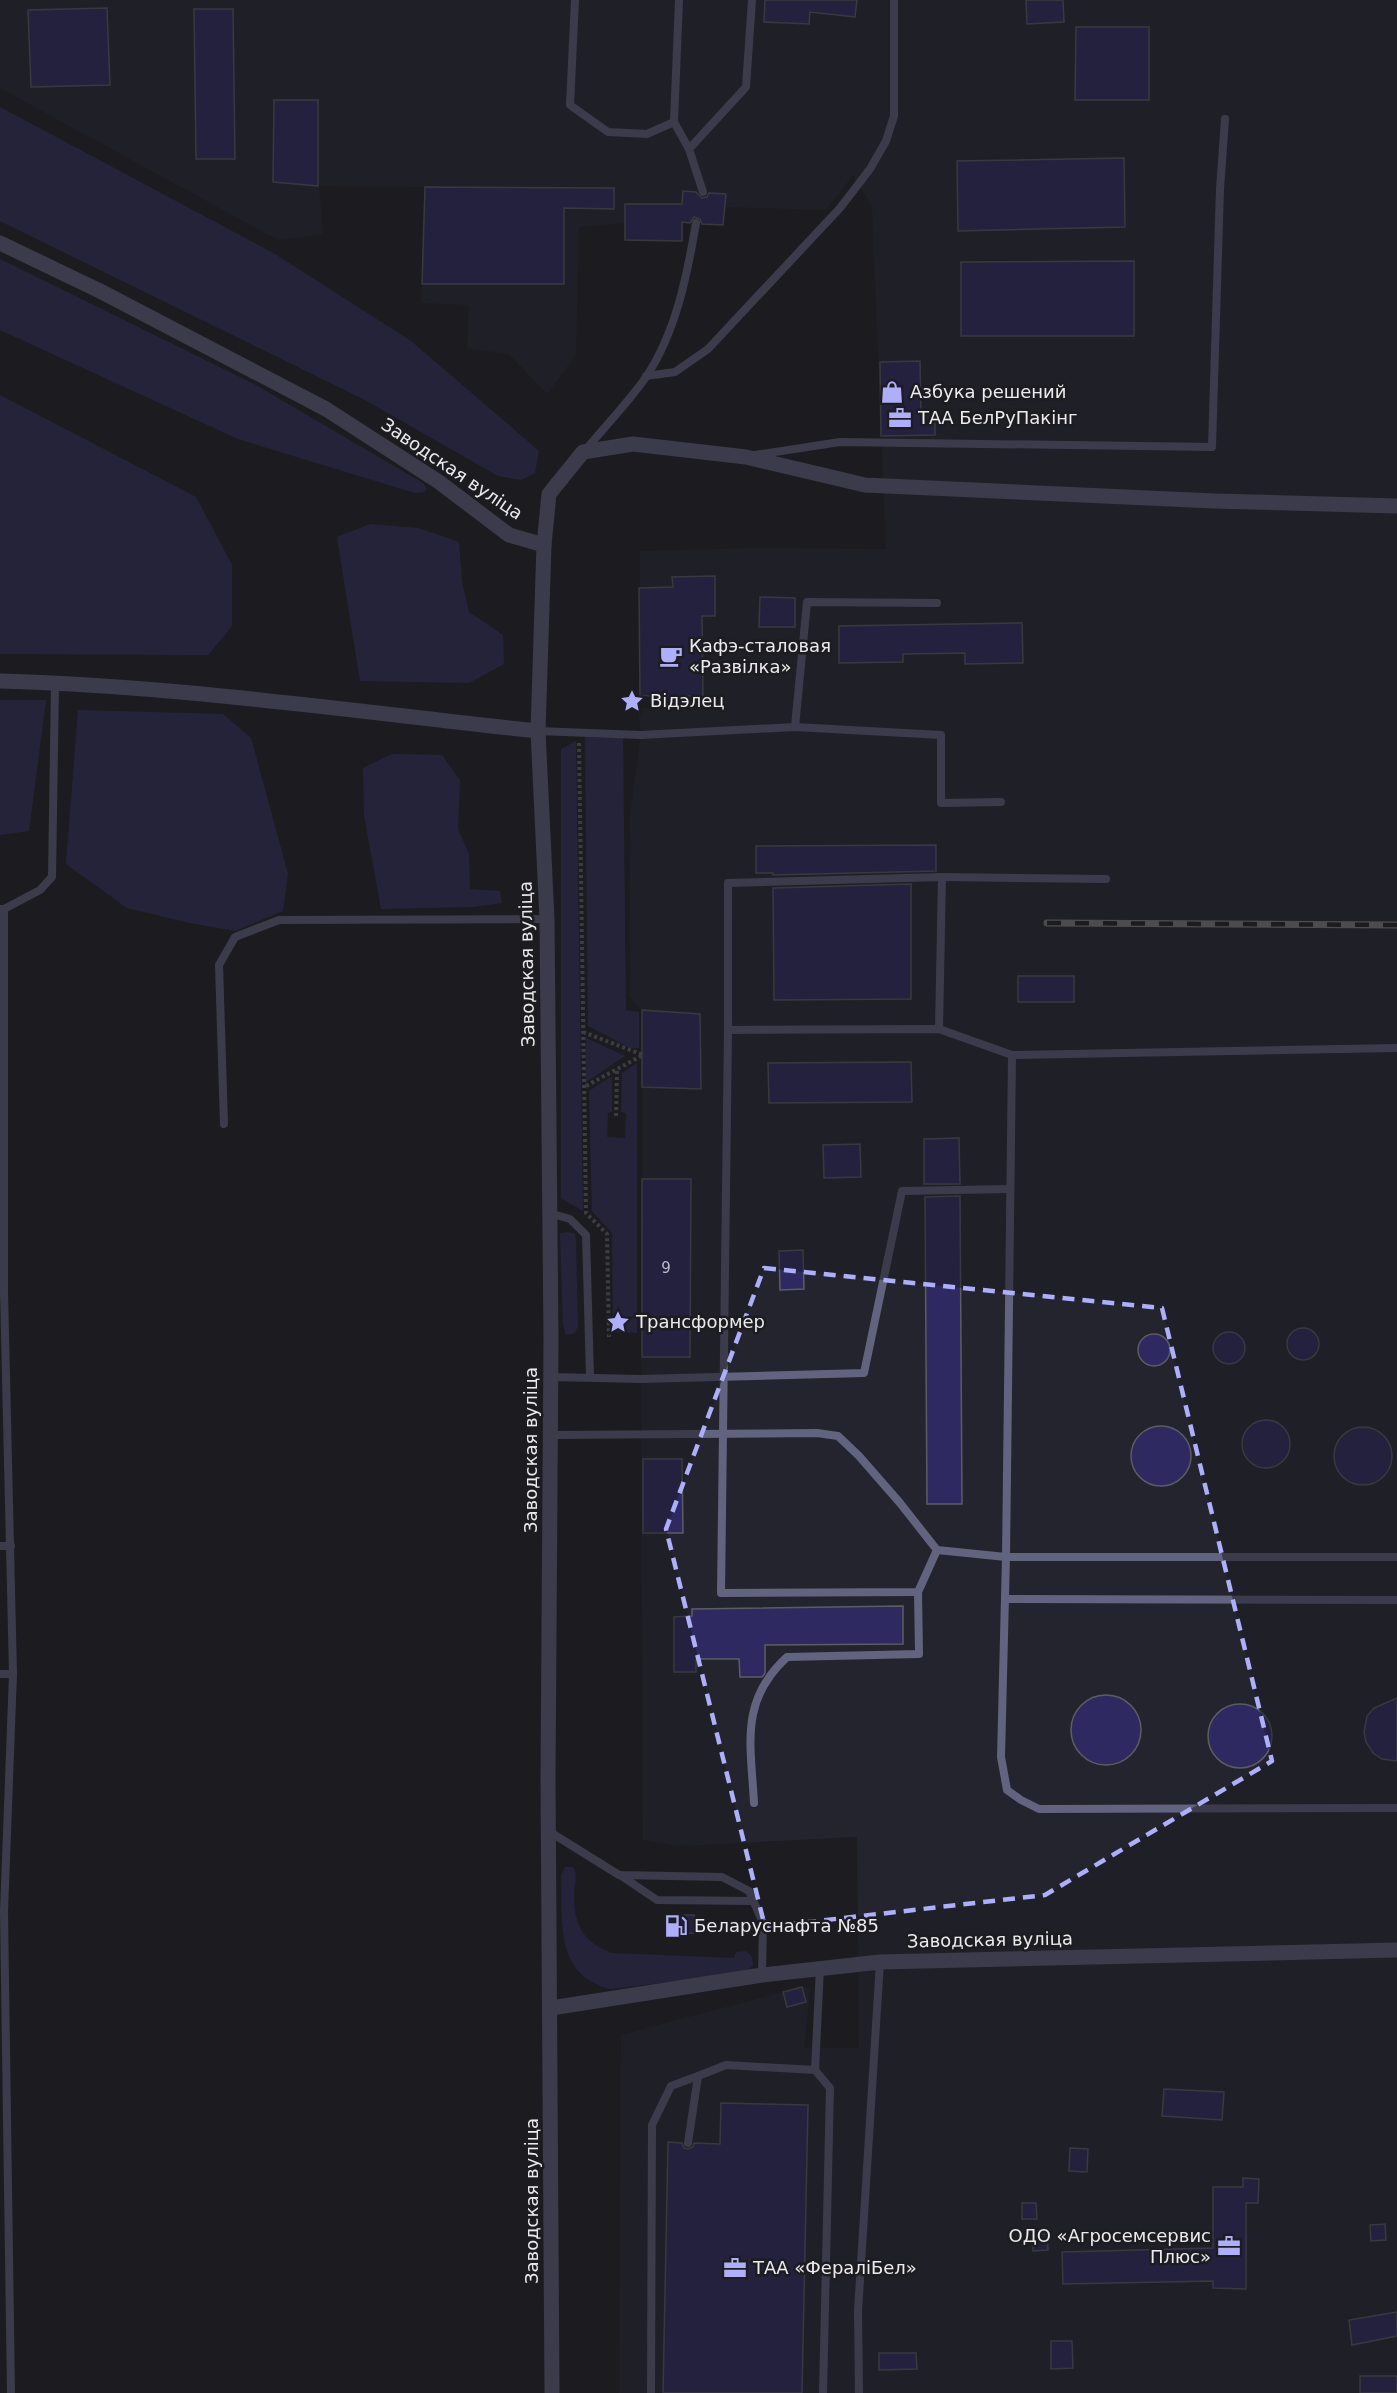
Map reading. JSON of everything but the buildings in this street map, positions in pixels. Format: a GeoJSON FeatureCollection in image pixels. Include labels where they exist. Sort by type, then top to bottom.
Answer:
{"type":"FeatureCollection","features":[{"type":"Feature","properties":{"kind":"street","name":"Заводская вуліца"},"geometry":{"type":"LineString","coordinates":[[0,243],[100,291],[326,409],[439,482],[509,535],[544,545],[538,731],[547,919],[550,1377],[548,1778],[552,2393]]}},
{"type":"Feature","properties":{"kind":"street"},"geometry":{"type":"LineString","coordinates":[[544,545],[549,494],[583,452],[633,444],[746,456],[865,485],[1397,506]]}},
{"type":"Feature","properties":{"kind":"street"},"geometry":{"type":"LineString","coordinates":[[0,681],[55,683],[296,702],[538,731]]}},
{"type":"Feature","properties":{"kind":"street","name":"Заводская вуліца"},"geometry":{"type":"LineString","coordinates":[[551,2008],[762,1975],[880,1962],[1397,1950]]}},
{"type":"Feature","properties":{"kind":"lane"},"geometry":{"type":"LineString","coordinates":[[575,0],[570,105],[608,132],[646,134],[674,122]]}},
{"type":"Feature","properties":{"kind":"lane"},"geometry":{"type":"LineString","coordinates":[[678,0],[674,122],[689,149],[703,192]]}},
{"type":"Feature","properties":{"kind":"lane"},"geometry":{"type":"LineString","coordinates":[[689,149],[746,87],[752,0]]}},
{"type":"Feature","properties":{"kind":"lane"},"geometry":{"type":"LineString","coordinates":[[646,376],[675,372],[708,349],[840,208],[870,169],[886,141],[894,116],[894,0]]}},
{"type":"Feature","properties":{"kind":"lane"},"geometry":{"type":"LineString","coordinates":[[746,456],[840,442],[1212,447],[1220,189],[1225,119]]}},
{"type":"Feature","properties":{"kind":"lane"},"geometry":{"type":"LineString","coordinates":[[583,452],[646,376],[670,329],[688,272],[696,223]]}},
{"type":"Feature","properties":{"kind":"lane"},"geometry":{"type":"LineString","coordinates":[[795,727],[807,602],[937,603]]}},
{"type":"Feature","properties":{"kind":"lane"},"geometry":{"type":"LineString","coordinates":[[11,2393],[2,1912],[13,1674],[2,1291],[2,909],[40,890],[52,877],[55,683]]}},
{"type":"Feature","properties":{"kind":"lane"},"geometry":{"type":"LineString","coordinates":[[538,731],[641,735],[795,727],[941,735],[941,803],[1001,802]]}},
{"type":"Feature","properties":{"kind":"lane"},"geometry":{"type":"LineString","coordinates":[[939,1029],[942,877]]}},
{"type":"Feature","properties":{"kind":"lane"},"geometry":{"type":"LineString","coordinates":[[918,1592],[721,1593],[728,884],[942,877],[1106,879]]}},
{"type":"Feature","properties":{"kind":"lane"},"geometry":{"type":"LineString","coordinates":[[224,1124],[219,965],[235,937],[279,920],[547,919]]}},
{"type":"Feature","properties":{"kind":"lane"},"geometry":{"type":"LineString","coordinates":[[728,1030],[939,1029],[1012,1055],[1397,1048]]}},
{"type":"Feature","properties":{"kind":"lane"},"geometry":{"type":"LineString","coordinates":[[1012,1055],[1006,1557],[1001,1757],[1007,1790],[1040,1809],[1397,1808]]}},
{"type":"Feature","properties":{"kind":"lane"},"geometry":{"type":"LineString","coordinates":[[550,1377],[590,1376],[641,1379],[864,1373],[902,1191],[1010,1189]]}},
{"type":"Feature","properties":{"kind":"lane"},"geometry":{"type":"LineString","coordinates":[[549,1213],[570,1219],[586,1235],[590,1376]]}},
{"type":"Feature","properties":{"kind":"lane"},"geometry":{"type":"LineString","coordinates":[[550,1436],[817,1433],[838,1436],[859,1456],[900,1503],[937,1550],[1006,1557],[1397,1557]]}},
{"type":"Feature","properties":{"kind":"lane"},"geometry":{"type":"LineString","coordinates":[[0,1546],[11,1546]]}},
{"type":"Feature","properties":{"kind":"lane"},"geometry":{"type":"LineString","coordinates":[[754,1803],[750,1728],[752,1714],[758,1694],[773,1670],[787,1658],[918,1654],[918,1592],[937,1550]]}},
{"type":"Feature","properties":{"kind":"lane"},"geometry":{"type":"LineString","coordinates":[[1005,1599],[1397,1600]]}},
{"type":"Feature","properties":{"kind":"lane"},"geometry":{"type":"LineString","coordinates":[[0,1674],[13,1674]]}},
{"type":"Feature","properties":{"kind":"lane"},"geometry":{"type":"LineString","coordinates":[[550,1832],[657,1900],[753,1901]]}},
{"type":"Feature","properties":{"kind":"lane"},"geometry":{"type":"LineString","coordinates":[[619,1875],[722,1877],[749,1891],[762,1923],[762,1975]]}},
{"type":"Feature","properties":{"kind":"lane"},"geometry":{"type":"LineString","coordinates":[[859,2393],[858,2311],[880,1962]]}},
{"type":"Feature","properties":{"kind":"lane"},"geometry":{"type":"LineString","coordinates":[[820,1968],[815,2070],[830,2088],[823,2393]]}},
{"type":"Feature","properties":{"kind":"lane"},"geometry":{"type":"LineString","coordinates":[[651,2393],[652,2125],[671,2086],[726,2065],[815,2070]]}},
{"type":"Feature","properties":{"kind":"lane"},"geometry":{"type":"LineString","coordinates":[[688,2143],[698,2076]]}},
{"type":"Feature","properties":{"kind":"path"},"geometry":{"type":"LineString","coordinates":[[579,732],[586,1213],[607,1234],[609,1337]]}},
{"type":"Feature","properties":{"kind":"path"},"geometry":{"type":"LineString","coordinates":[[583,1032],[643,1055],[584,1087]]}},
{"type":"Feature","properties":{"kind":"path"},"geometry":{"type":"LineString","coordinates":[[616,1116],[617,1069]]}},
{"type":"Feature","properties":{"kind":"highlighted area"},"geometry":{"type":"Polygon","coordinates":[[[764,1268],[1162,1308],[1272,1761],[1045,1895],[765,1927],[666,1529],[764,1268]]]}},
{"type":"Feature","properties":{"kind":"shaded area"},"geometry":{"type":"Polygon","coordinates":[[[0,0],[1397,0],[1397,2393],[619,2393],[621,2035],[802,1987],[810,1988],[804,2048],[859,2048],[857,1837],[681,1846],[643,1840],[641,1379],[643,1055],[642,1011],[630,997],[630,814],[641,735],[638,708],[661,709],[661,696],[640,696],[640,551],[755,548],[886,549],[872,206],[853,175],[826,210],[725,207],[723,225],[682,222],[682,241],[625,240],[625,223],[579,227],[576,355],[547,394],[509,354],[467,348],[469,305],[421,303],[425,187],[319,186],[323,234],[278,240],[0,88],[0,0]]]}},
{"type":"Feature","properties":{"kind":"shaded area"},"geometry":{"type":"Polygon","coordinates":[[[0,107],[275,254],[411,341],[539,451],[535,473],[521,480],[498,476],[365,400],[0,221],[0,107]]]}},
{"type":"Feature","properties":{"kind":"shaded area"},"geometry":{"type":"Polygon","coordinates":[[[0,259],[254,384],[423,483],[427,489],[425,492],[415,493],[238,439],[0,330],[0,259]]]}},
{"type":"Feature","properties":{"kind":"shaded area"},"geometry":{"type":"Polygon","coordinates":[[[0,395],[196,497],[232,565],[232,626],[208,655],[0,654],[0,395]]]}},
{"type":"Feature","properties":{"kind":"shaded area"},"geometry":{"type":"Polygon","coordinates":[[[370,524],[418,528],[459,542],[462,581],[469,612],[503,635],[504,664],[469,683],[360,681],[337,537],[370,524]]]}},
{"type":"Feature","properties":{"kind":"shaded area"},"geometry":{"type":"Polygon","coordinates":[[[0,700],[46,700],[29,831],[0,835],[0,700]]]}},
{"type":"Feature","properties":{"kind":"shaded area"},"geometry":{"type":"Polygon","coordinates":[[[78,710],[223,714],[251,738],[288,874],[283,911],[235,931],[190,923],[127,908],[66,864],[78,710]]]}},
{"type":"Feature","properties":{"kind":"shaded area"},"geometry":{"type":"Polygon","coordinates":[[[585,737],[623,738],[626,1010],[639,1012],[639,1048],[630,1048],[588,1026],[585,737]]]}},
{"type":"Feature","properties":{"kind":"shaded area"},"geometry":{"type":"Polygon","coordinates":[[[576,741],[583,1211],[561,1198],[561,749],[576,741]]]}},
{"type":"Feature","properties":{"kind":"shaded area"},"geometry":{"type":"Polygon","coordinates":[[[392,754],[442,755],[460,780],[458,829],[469,854],[470,889],[500,891],[502,903],[473,907],[381,909],[364,815],[363,768],[392,754]]]}},
{"type":"Feature","properties":{"kind":"shaded area"},"geometry":{"type":"Polygon","coordinates":[[[586,1038],[625,1056],[586,1082],[586,1038]]]}},
{"type":"Feature","properties":{"kind":"shaded area"},"geometry":{"type":"Polygon","coordinates":[[[637,1063],[637,1333],[613,1332],[612,1233],[592,1211],[589,1091],[612,1076],[612,1112],[608,1113],[607,1137],[625,1138],[626,1113],[621,1112],[622,1073],[637,1063]]]}},
{"type":"Feature","properties":{"kind":"shaded area"},"geometry":{"type":"Polygon","coordinates":[[[560,1233],[575,1234],[578,1326],[575,1333],[566,1335],[563,1324],[560,1233]]]}},
{"type":"Feature","properties":{"kind":"shaded area"},"geometry":{"type":"Polygon","coordinates":[[[565,1867],[573,1867],[575,1873],[574,1901],[577,1921],[586,1937],[601,1948],[612,1953],[734,1958],[736,1952],[746,1951],[752,1957],[753,1965],[747,1971],[739,1973],[612,1989],[593,1983],[580,1973],[571,1960],[566,1945],[561,1875],[565,1867]]]}},
{"type":"Feature","properties":{"kind":"railway"},"geometry":{"type":"LineString","coordinates":[[1047,923],[1397,925]]}},
{"type":"Feature","properties":{"kind":"place","name":"Азбука решений"},"geometry":{"type":"Point","coordinates":[892,392]}},
{"type":"Feature","properties":{"kind":"place","name":"ТАА БелРуПакінг"},"geometry":{"type":"Point","coordinates":[900,418]}},
{"type":"Feature","properties":{"kind":"place","name":"Кафэ-сталовая «Развілка»"},"geometry":{"type":"Point","coordinates":[671,656]}},
{"type":"Feature","properties":{"kind":"place","name":"Відэлец"},"geometry":{"type":"Point","coordinates":[632,701]}},
{"type":"Feature","properties":{"kind":"place","name":"Трансформер"},"geometry":{"type":"Point","coordinates":[618,1322]}},
{"type":"Feature","properties":{"kind":"place","name":"Беларуснафта №85"},"geometry":{"type":"Point","coordinates":[676,1926]}},
{"type":"Feature","properties":{"kind":"place","name":"ОДО «Агросемсервис Плюс»"},"geometry":{"type":"Point","coordinates":[1229,2246]}},
{"type":"Feature","properties":{"kind":"place","name":"ТАА «ФераліБел»"},"geometry":{"type":"Point","coordinates":[735,2268]}}]}
